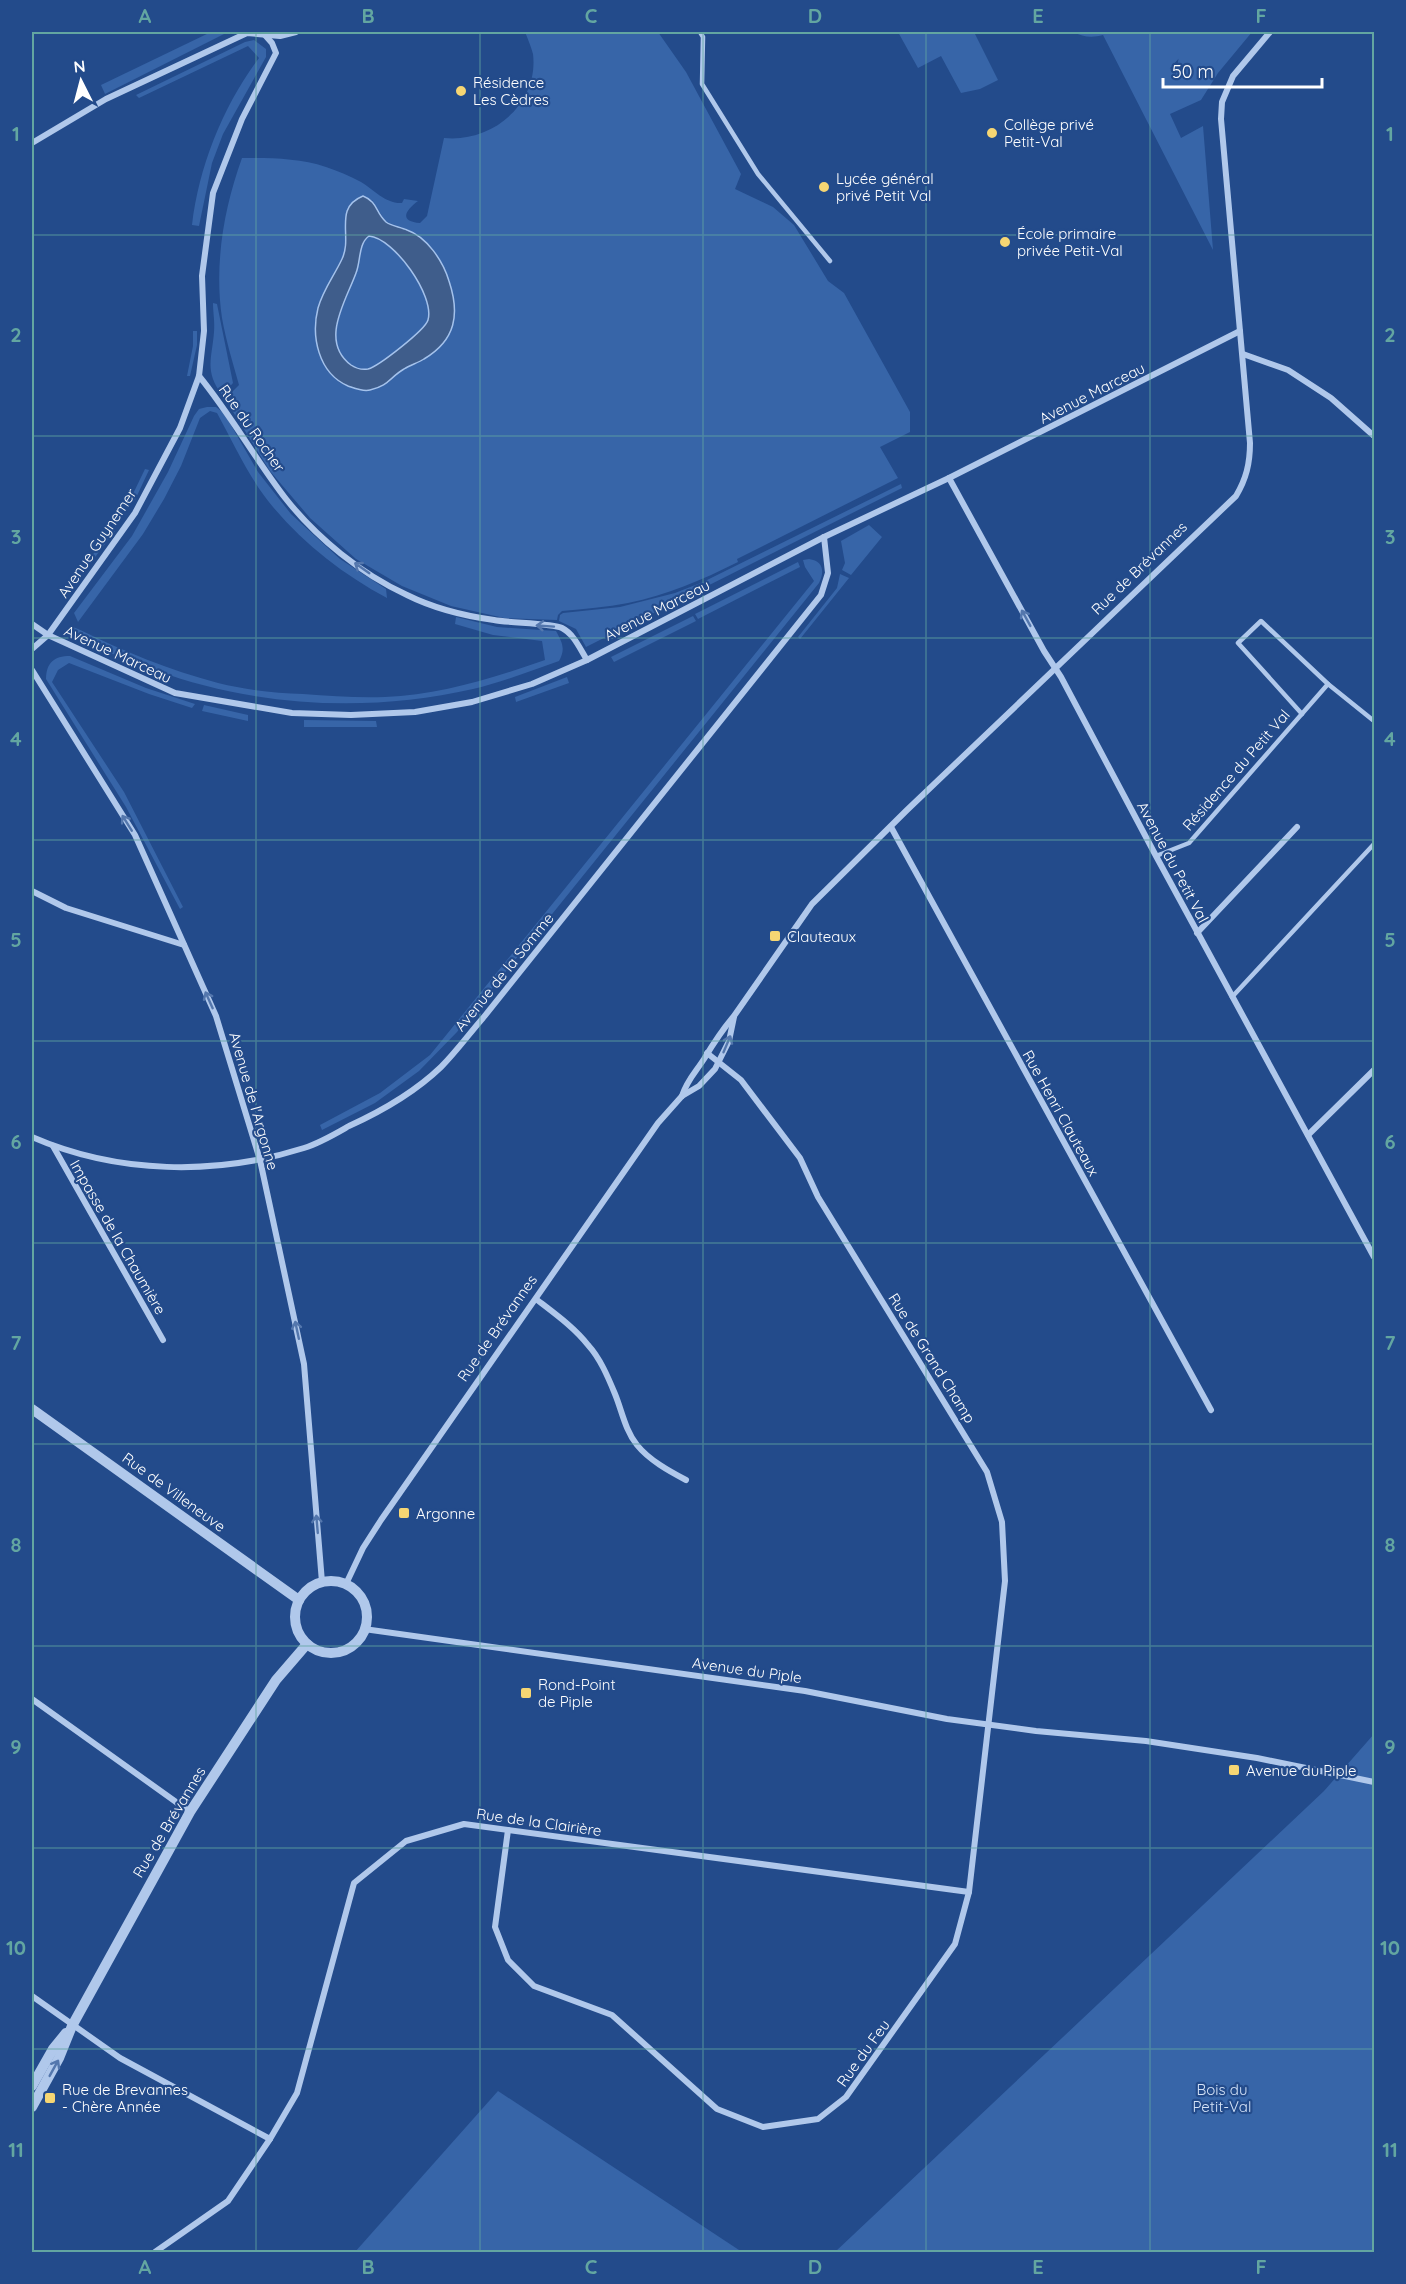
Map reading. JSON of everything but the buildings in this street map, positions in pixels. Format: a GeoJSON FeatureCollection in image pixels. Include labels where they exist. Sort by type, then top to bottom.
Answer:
{"type":"FeatureCollection","features":[{"type":"Feature","properties":{"kind":"street"},"geometry":{"type":"LineString","coordinates":[[32,142],[106,99],[247,33],[280,36],[296,32]]}},
{"type":"Feature","properties":{"kind":"street","name":"Rue de Brévannes"},"geometry":{"type":"LineString","coordinates":[[682,1096],[687,1080],[812,904],[1236,496],[1248,471],[1250,457],[1243,354],[1224,158],[1222,102],[1233,76],[1270,32]]}},
{"type":"Feature","properties":{"kind":"street","name":"Rue du Rocher"},"geometry":{"type":"LineString","coordinates":[[264,34],[272,43],[276,53],[242,119],[213,193],[202,276],[204,331],[199,376],[219,400],[286,499],[321,537],[362,569],[406,595],[454,612],[495,620],[562,628],[576,640],[587,660]]}},
{"type":"Feature","properties":{"kind":"street","name":"Avenue Marceau"},"geometry":{"type":"LineString","coordinates":[[32,624],[48,635],[175,693],[292,713],[351,715],[415,712],[472,702],[532,684],[587,660],[824,537],[949,478],[1240,331]]}},
{"type":"Feature","properties":{"kind":"street"},"geometry":{"type":"LineString","coordinates":[[1243,354],[1288,370],[1331,398],[1374,436]]}},
{"type":"Feature","properties":{"kind":"street","name":"Avenue Guynemer"},"geometry":{"type":"LineString","coordinates":[[32,649],[48,635],[135,513],[180,428],[199,376]]}},
{"type":"Feature","properties":{"kind":"street","name":"Avenue du Petit Val"},"geometry":{"type":"LineString","coordinates":[[949,478],[1055,668],[1374,1257]]}},
{"type":"Feature","properties":{"kind":"street","name":"Avenue de la Somme"},"geometry":{"type":"LineString","coordinates":[[32,1137],[53,1146],[133,1165],[194,1168],[260,1160],[306,1147],[384,1110],[441,1067],[483,1018],[821,595],[828,573],[824,537]]}},
{"type":"Feature","properties":{"kind":"street","name":"Avenue de l'Argonne"},"geometry":{"type":"LineString","coordinates":[[32,670],[135,836],[216,1016],[260,1160],[304,1365],[322,1582]]}},
{"type":"Feature","properties":{"kind":"street","name":"Rue Henri Clauteaux"},"geometry":{"type":"LineString","coordinates":[[891,827],[1211,1410]]}},
{"type":"Feature","properties":{"kind":"street"},"geometry":{"type":"LineString","coordinates":[[1197,933],[1297,827]]}},
{"type":"Feature","properties":{"kind":"street"},"geometry":{"type":"LineString","coordinates":[[32,891],[66,908],[184,945]]}},
{"type":"Feature","properties":{"kind":"street","name":"Rue de Brévannes"},"geometry":{"type":"LineString","coordinates":[[346,1584],[363,1548],[381,1520],[658,1123],[682,1096],[699,1086],[715,1069],[729,1041],[734,1016]]}},
{"type":"Feature","properties":{"kind":"street","name":"Rue de Grand Champ"},"geometry":{"type":"LineString","coordinates":[[707,1053],[741,1080],[800,1158],[818,1197],[987,1472],[1002,1522],[1005,1581],[988,1724]]}},
{"type":"Feature","properties":{"kind":"street"},"geometry":{"type":"LineString","coordinates":[[1308,1135],[1374,1070]]}},
{"type":"Feature","properties":{"kind":"street","name":"Impasse de la Chaumière"},"geometry":{"type":"LineString","coordinates":[[53,1146],[163,1340]]}},
{"type":"Feature","properties":{"kind":"street"},"geometry":{"type":"LineString","coordinates":[[536,1299],[561,1318],[589,1345],[605,1371],[616,1395],[623,1421],[637,1445],[668,1471],[686,1480]]}},
{"type":"Feature","properties":{"kind":"street","name":"Rue de Villeneuve"},"geometry":{"type":"LineString","coordinates":[[32,1409],[299,1600]]}},
{"type":"Feature","properties":{"kind":"street"},"geometry":{"type":"LineString","coordinates":[[322,1582],[346,1584],[358,1593],[366,1611],[364,1629],[357,1641],[349,1648],[338,1652],[326,1652],[307,1644],[296,1625],[295,1615],[299,1600],[310,1588],[322,1582]]}},
{"type":"Feature","properties":{"kind":"street","name":"Avenue du Piple"},"geometry":{"type":"LineString","coordinates":[[364,1629],[805,1691],[947,1719],[1146,1741],[1257,1758],[1374,1782]]}},
{"type":"Feature","properties":{"kind":"street","name":"Rue de Brévannes"},"geometry":{"type":"LineString","coordinates":[[32,2107],[59,2058],[72,2026],[190,1812],[276,1680],[307,1644]]}},
{"type":"Feature","properties":{"kind":"street"},"geometry":{"type":"LineString","coordinates":[[32,1699],[190,1812]]}},
{"type":"Feature","properties":{"kind":"street","name":"Rue du Feu"},"geometry":{"type":"LineString","coordinates":[[508,1830],[495,1927],[508,1960],[534,1986],[612,2015],[717,2109],[763,2127],[818,2119],[846,2097],[956,1944],[969,1892],[988,1724]]}},
{"type":"Feature","properties":{"kind":"street","name":"Rue de la Clairière"},"geometry":{"type":"LineString","coordinates":[[155,2253],[228,2201],[270,2139],[297,2093],[354,1883],[406,1841],[464,1824],[969,1892]]}},
{"type":"Feature","properties":{"kind":"street"},"geometry":{"type":"LineString","coordinates":[[32,1996],[120,2058],[270,2139]]}},
{"type":"Feature","properties":{"kind":"street","name":"Rue de Brévannes"},"geometry":{"type":"LineString","coordinates":[[32,2086],[53,2049],[72,2026]]}},
{"type":"Feature","properties":{"kind":"lane"},"geometry":{"type":"LineString","coordinates":[[700,32],[703,37],[702,84],[758,174],[830,261]]}},
{"type":"Feature","properties":{"kind":"lane","name":"Résidence du Petit Val"},"geometry":{"type":"LineString","coordinates":[[1302,714],[1238,643],[1261,621],[1328,684],[1374,721]]}},
{"type":"Feature","properties":{"kind":"lane","name":"Résidence du Petit Val"},"geometry":{"type":"LineString","coordinates":[[1155,856],[1189,843],[1328,684]]}},
{"type":"Feature","properties":{"kind":"lane"},"geometry":{"type":"LineString","coordinates":[[1232,997],[1374,844]]}},
{"type":"Feature","properties":{"kind":"green space"},"geometry":{"type":"Polygon","coordinates":[[[211,32],[228,32],[105,94],[101,85],[211,32]]]}},
{"type":"Feature","properties":{"kind":"green space"},"geometry":{"type":"Polygon","coordinates":[[[525,32],[658,32],[686,72],[741,174],[735,189],[773,207],[794,225],[828,281],[844,293],[910,412],[910,432],[880,447],[898,478],[698,581],[657,596],[628,603],[562,611],[557,620],[504,618],[451,606],[402,586],[356,559],[310,518],[270,471],[225,399],[239,385],[222,318],[220,257],[230,196],[242,158],[274,158],[316,164],[361,182],[380,196],[396,203],[402,203],[404,199],[418,201],[406,215],[409,220],[420,223],[427,216],[444,138],[462,138],[479,134],[508,117],[520,104],[533,72],[533,54],[525,32]],[[372,200],[346,225],[344,254],[318,309],[315,329],[322,361],[339,382],[353,388],[388,383],[402,370],[425,359],[436,254],[409,230],[386,222],[372,200]]]}},
{"type":"Feature","properties":{"kind":"green space"},"geometry":{"type":"Polygon","coordinates":[[[898,32],[974,32],[998,80],[980,89],[961,93],[941,56],[918,68],[898,32]]]}},
{"type":"Feature","properties":{"kind":"green space"},"geometry":{"type":"Polygon","coordinates":[[[1073,32],[1252,32],[1218,73],[1201,100],[1170,114],[1181,138],[1203,126],[1213,250],[1103,35],[1088,36],[1073,32]]]}},
{"type":"Feature","properties":{"kind":"green space"},"geometry":{"type":"Polygon","coordinates":[[[254,40],[266,49],[266,57],[223,134],[212,163],[199,226],[192,225],[200,181],[215,137],[234,96],[259,58],[248,46],[139,98],[136,95],[245,42],[254,40]]]}},
{"type":"Feature","properties":{"kind":"green space"},"geometry":{"type":"Polygon","coordinates":[[[369,236],[379,239],[390,247],[410,270],[425,297],[428,320],[401,347],[374,366],[364,369],[351,365],[342,356],[337,346],[336,336],[337,325],[352,282],[359,251],[369,236]]]}},
{"type":"Feature","properties":{"kind":"green space"},"geometry":{"type":"Polygon","coordinates":[[[213,303],[217,304],[233,383],[222,395],[213,379],[210,364],[214,328],[213,303]]]}},
{"type":"Feature","properties":{"kind":"green space"},"geometry":{"type":"Polygon","coordinates":[[[193,331],[197,331],[197,345],[190,376],[187,376],[193,346],[193,331]]]}},
{"type":"Feature","properties":{"kind":"green space"},"geometry":{"type":"Polygon","coordinates":[[[216,407],[224,413],[258,472],[291,514],[340,559],[386,589],[387,598],[326,558],[285,521],[257,485],[217,413],[210,411],[200,418],[181,466],[143,534],[78,622],[74,613],[132,536],[168,472],[194,416],[199,409],[216,407]]]}},
{"type":"Feature","properties":{"kind":"green space"},"geometry":{"type":"Polygon","coordinates":[[[145,469],[149,470],[135,500],[131,498],[145,469]]]}},
{"type":"Feature","properties":{"kind":"green space"},"geometry":{"type":"Polygon","coordinates":[[[901,484],[902,488],[586,647],[576,629],[559,621],[563,613],[620,607],[675,593],[703,582],[901,484]]]}},
{"type":"Feature","properties":{"kind":"green space"},"geometry":{"type":"Polygon","coordinates":[[[869,525],[882,537],[851,575],[842,570],[845,563],[841,541],[869,525]]]}},
{"type":"Feature","properties":{"kind":"green space"},"geometry":{"type":"Polygon","coordinates":[[[112,529],[115,531],[66,595],[64,593],[112,529]]]}},
{"type":"Feature","properties":{"kind":"green space"},"geometry":{"type":"Polygon","coordinates":[[[809,559],[822,567],[819,583],[457,1032],[419,1071],[375,1103],[322,1130],[320,1125],[380,1093],[430,1055],[814,581],[803,560],[809,559]]]}},
{"type":"Feature","properties":{"kind":"green space"},"geometry":{"type":"Polygon","coordinates":[[[798,562],[800,567],[698,619],[695,614],[798,562]]]}},
{"type":"Feature","properties":{"kind":"green space"},"geometry":{"type":"Polygon","coordinates":[[[840,574],[849,578],[800,639],[798,637],[837,588],[840,574]]]}},
{"type":"Feature","properties":{"kind":"green space"},"geometry":{"type":"Polygon","coordinates":[[[693,616],[696,621],[614,662],[611,657],[693,616]]]}},
{"type":"Feature","properties":{"kind":"green space"},"geometry":{"type":"Polygon","coordinates":[[[456,617],[497,627],[556,631],[562,646],[561,657],[559,661],[506,680],[433,697],[353,703],[312,702],[272,699],[193,682],[112,654],[72,632],[73,627],[146,659],[218,683],[282,693],[365,697],[405,696],[486,679],[545,660],[542,641],[493,635],[455,624],[456,617]]]}},
{"type":"Feature","properties":{"kind":"green space"},"geometry":{"type":"Polygon","coordinates":[[[70,656],[146,688],[195,704],[192,708],[69,663],[58,670],[52,682],[124,792],[183,907],[180,909],[126,807],[46,679],[49,665],[55,659],[70,656]]]}},
{"type":"Feature","properties":{"kind":"green space"},"geometry":{"type":"Polygon","coordinates":[[[567,677],[569,683],[516,702],[515,697],[567,677]]]}},
{"type":"Feature","properties":{"kind":"green space"},"geometry":{"type":"Polygon","coordinates":[[[204,705],[248,715],[248,721],[202,711],[204,705]]]}},
{"type":"Feature","properties":{"kind":"green space"},"geometry":{"type":"Polygon","coordinates":[[[304,720],[376,721],[377,727],[304,727],[304,720]]]}},
{"type":"Feature","properties":{"kind":"green space","name":"Bois du Petit-Val"},"geometry":{"type":"Polygon","coordinates":[[[1374,1734],[1374,2252],[835,2252],[1324,1791],[1374,1734]]]}},
{"type":"Feature","properties":{"kind":"green space"},"geometry":{"type":"Polygon","coordinates":[[[498,2091],[742,2252],[355,2252],[498,2091]]]}},
{"type":"Feature","properties":{"kind":"shaded area"},"geometry":{"type":"Polygon","coordinates":[[[363,196],[368,198],[386,222],[414,233],[427,244],[446,273],[454,304],[453,325],[449,335],[435,352],[399,372],[385,384],[367,390],[348,386],[330,372],[319,353],[316,330],[320,301],[345,250],[346,215],[354,201],[363,196]],[[369,236],[363,243],[358,268],[342,308],[336,333],[337,344],[342,355],[351,365],[362,369],[368,369],[391,355],[411,339],[428,320],[425,297],[419,283],[400,257],[379,239],[369,236]]]}},
{"type":"Feature","properties":{"kind":"place","name":"Résidence Les Cèdres"},"geometry":{"type":"Point","coordinates":[461,91]}},
{"type":"Feature","properties":{"kind":"place","name":"Collège privé Petit-Val"},"geometry":{"type":"Point","coordinates":[992,133]}},
{"type":"Feature","properties":{"kind":"place","name":"Lycée général privé Petit Val"},"geometry":{"type":"Point","coordinates":[824,187]}},
{"type":"Feature","properties":{"kind":"place","name":"École primaire privée Petit-Val"},"geometry":{"type":"Point","coordinates":[1005,242]}},
{"type":"Feature","properties":{"kind":"place","name":"Clauteaux"},"geometry":{"type":"Point","coordinates":[775,936]}},
{"type":"Feature","properties":{"kind":"place","name":"Argonne"},"geometry":{"type":"Point","coordinates":[404,1513]}},
{"type":"Feature","properties":{"kind":"place","name":"Rond-Point de Piple"},"geometry":{"type":"Point","coordinates":[526,1693]}},
{"type":"Feature","properties":{"kind":"place","name":"Avenue du Piple"},"geometry":{"type":"Point","coordinates":[1234,1770]}},
{"type":"Feature","properties":{"kind":"place","name":"Rue de Brevannes - Chère Année"},"geometry":{"type":"Point","coordinates":[50,2098]}}]}
